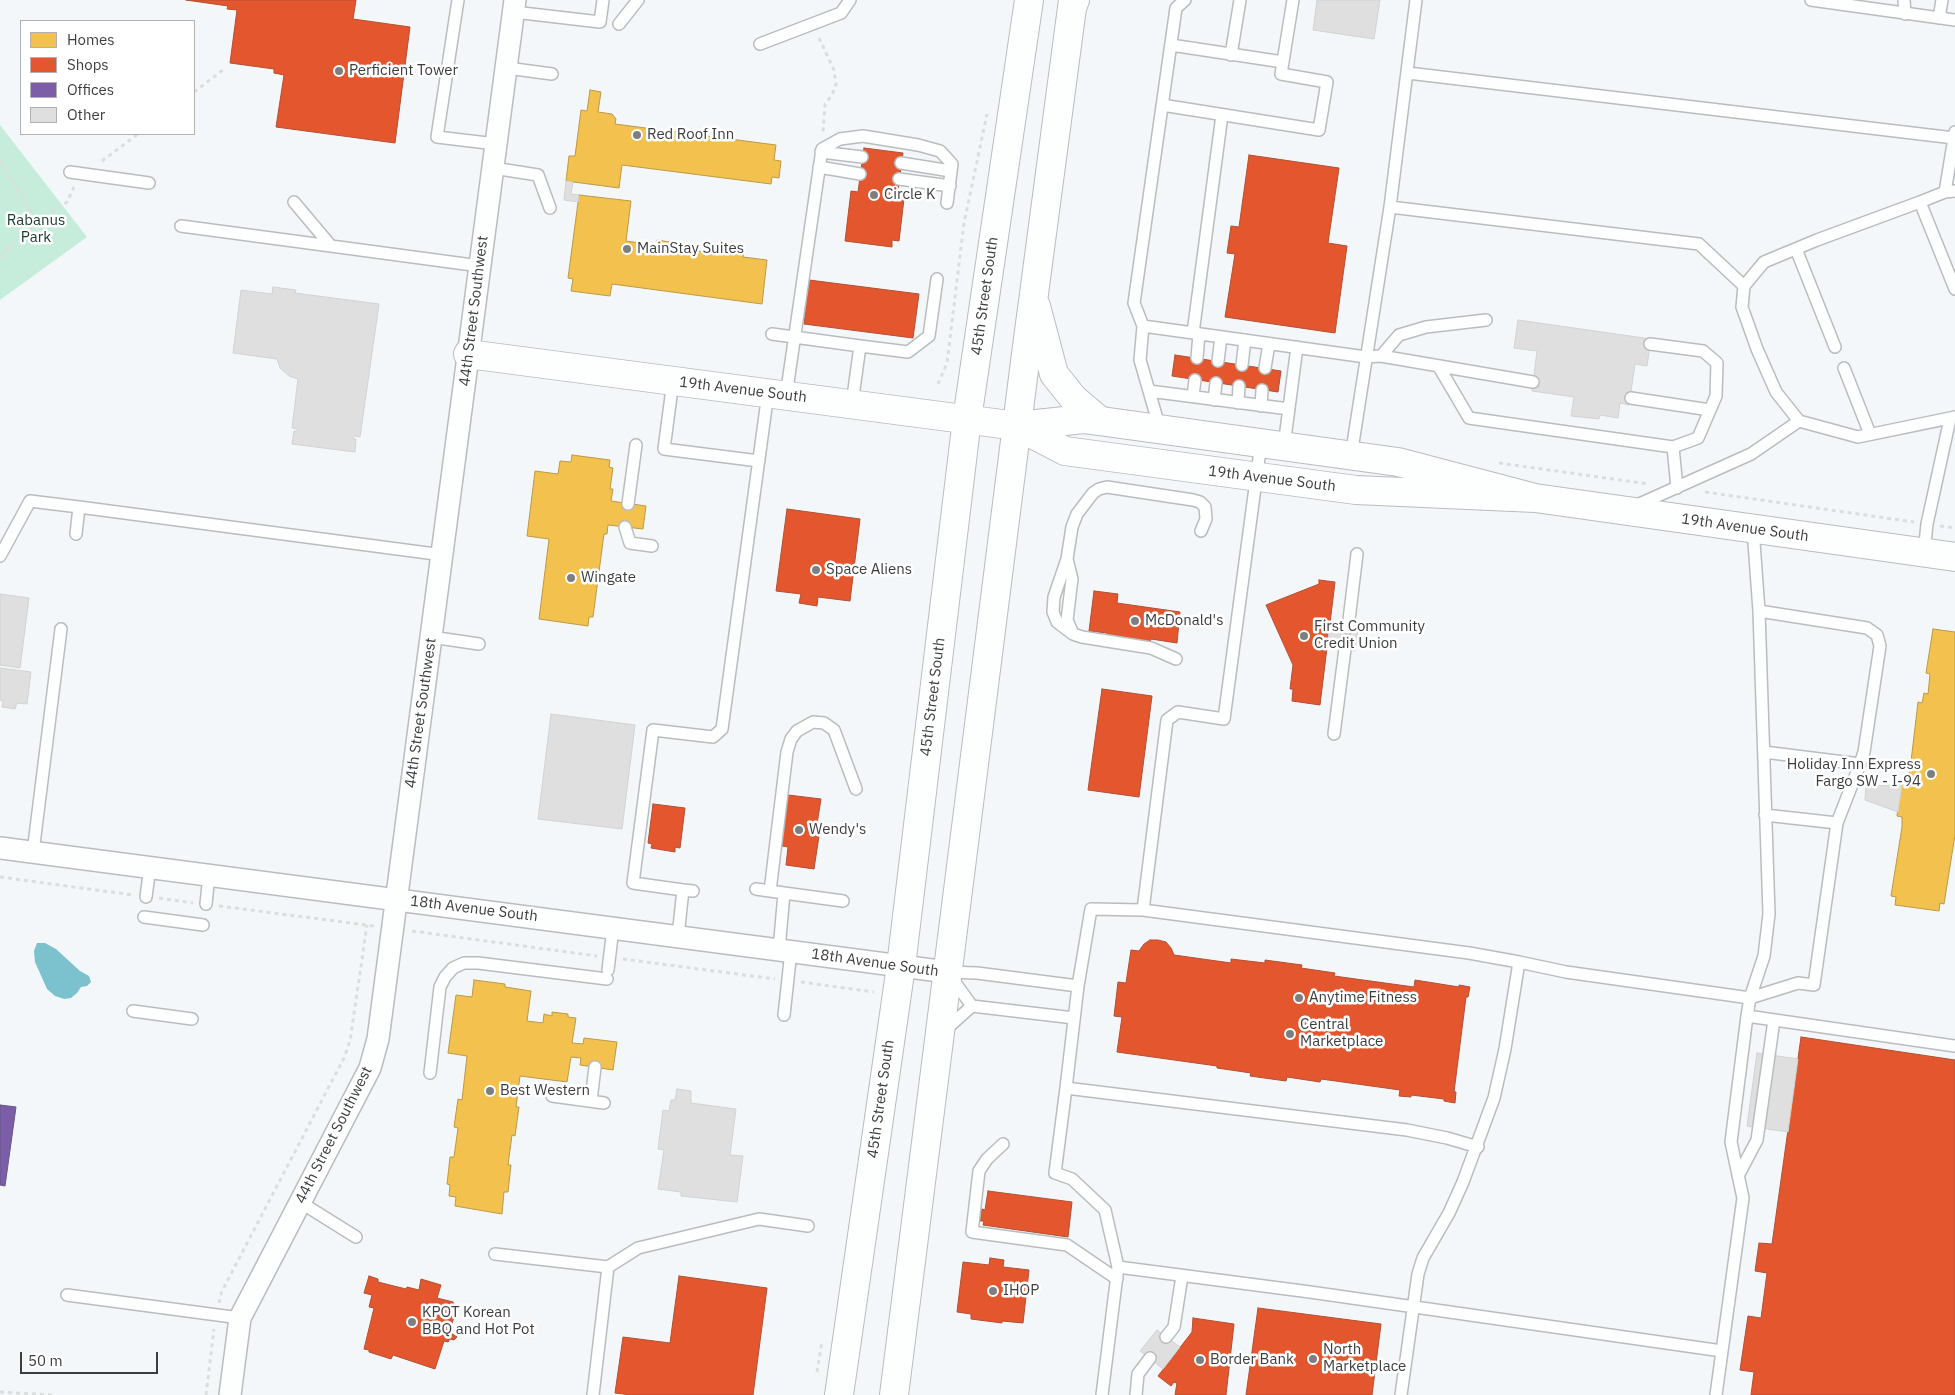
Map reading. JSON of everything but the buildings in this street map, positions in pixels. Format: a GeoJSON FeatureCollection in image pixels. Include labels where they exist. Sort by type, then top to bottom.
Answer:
{"type":"FeatureCollection","features":[{"type":"Feature","properties":{"kind":"main road","name":"45th Street South"},"geometry":{"type":"LineString","coordinates":[[839,1395],[901,966],[967,419],[1028,0]]}},
{"type":"Feature","properties":{"kind":"main road"},"geometry":{"type":"LineString","coordinates":[[894,1395],[1033,298],[1074,2]]}},
{"type":"Feature","properties":{"kind":"main road"},"geometry":{"type":"LineString","coordinates":[[1033,298],[1054,374],[1074,399],[1100,421]]}},
{"type":"Feature","properties":{"kind":"main road","name":"19th Avenue South"},"geometry":{"type":"LineString","coordinates":[[468,354],[1017,426],[1084,419],[1272,444],[1398,462],[1535,498]]}},
{"type":"Feature","properties":{"kind":"main road","name":"19th Avenue South"},"geometry":{"type":"LineString","coordinates":[[1017,426],[1065,451],[1256,478],[1356,490],[1535,498],[1955,557]]}},
{"type":"Feature","properties":{"kind":"street","name":"44th Street Southwest"},"geometry":{"type":"LineString","coordinates":[[230,1395],[240,1318],[370,1068],[378,1039],[514,6]]}},
{"type":"Feature","properties":{"kind":"street","name":"18th Avenue South"},"geometry":{"type":"LineString","coordinates":[[0,848],[947,972]]}},
{"type":"Feature","properties":{"kind":"lane"},"geometry":{"type":"LineString","coordinates":[[458,0],[437,137],[496,144]]}},
{"type":"Feature","properties":{"kind":"lane"},"geometry":{"type":"LineString","coordinates":[[514,6],[600,22],[603,0]]}},
{"type":"Feature","properties":{"kind":"lane"},"geometry":{"type":"LineString","coordinates":[[619,24],[638,0]]}},
{"type":"Feature","properties":{"kind":"lane"},"geometry":{"type":"LineString","coordinates":[[760,44],[841,13],[850,0]]}},
{"type":"Feature","properties":{"kind":"lane"},"geometry":{"type":"LineString","coordinates":[[1160,429],[1140,360],[1143,326],[1134,303],[1176,8],[1185,0]]}},
{"type":"Feature","properties":{"kind":"lane"},"geometry":{"type":"LineString","coordinates":[[1231,54],[1240,0]]}},
{"type":"Feature","properties":{"kind":"lane"},"geometry":{"type":"LineString","coordinates":[[1162,105],[1318,130],[1327,82],[1281,74],[1293,0]]}},
{"type":"Feature","properties":{"kind":"lane"},"geometry":{"type":"LineString","coordinates":[[1352,456],[1390,207],[1416,0]]}},
{"type":"Feature","properties":{"kind":"lane"},"geometry":{"type":"LineString","coordinates":[[1811,0],[1955,20]]}},
{"type":"Feature","properties":{"kind":"lane"},"geometry":{"type":"LineString","coordinates":[[1904,0],[1905,14]]}},
{"type":"Feature","properties":{"kind":"lane"},"geometry":{"type":"LineString","coordinates":[[1940,18],[1942,0]]}},
{"type":"Feature","properties":{"kind":"lane"},"geometry":{"type":"LineString","coordinates":[[1171,45],[1283,62]]}},
{"type":"Feature","properties":{"kind":"lane"},"geometry":{"type":"LineString","coordinates":[[507,68],[552,74]]}},
{"type":"Feature","properties":{"kind":"lane"},"geometry":{"type":"LineString","coordinates":[[1408,73],[1955,135],[1950,192],[1764,262],[1744,286],[1742,307],[1757,349],[1776,392],[1799,421],[1858,437],[1953,418],[1927,524],[1924,553]]}},
{"type":"Feature","properties":{"kind":"lane"},"geometry":{"type":"LineString","coordinates":[[1197,358],[1196,334],[1222,115]]}},
{"type":"Feature","properties":{"kind":"lane"},"geometry":{"type":"LineString","coordinates":[[678,936],[688,890],[633,883],[653,730],[713,737],[722,729],[759,461],[795,337],[822,149],[840,139],[863,136],[918,145],[940,151],[952,164],[948,203]]}},
{"type":"Feature","properties":{"kind":"lane"},"geometry":{"type":"LineString","coordinates":[[821,152],[862,158]]}},
{"type":"Feature","properties":{"kind":"lane"},"geometry":{"type":"LineString","coordinates":[[902,164],[951,170]]}},
{"type":"Feature","properties":{"kind":"lane"},"geometry":{"type":"LineString","coordinates":[[819,167],[860,174]]}},
{"type":"Feature","properties":{"kind":"lane"},"geometry":{"type":"LineString","coordinates":[[493,168],[538,175],[550,208]]}},
{"type":"Feature","properties":{"kind":"lane"},"geometry":{"type":"LineString","coordinates":[[70,172],[149,183]]}},
{"type":"Feature","properties":{"kind":"lane"},"geometry":{"type":"LineString","coordinates":[[899,179],[950,186]]}},
{"type":"Feature","properties":{"kind":"lane"},"geometry":{"type":"LineString","coordinates":[[294,202],[330,246]]}},
{"type":"Feature","properties":{"kind":"lane"},"geometry":{"type":"LineString","coordinates":[[1920,202],[1955,289]]}},
{"type":"Feature","properties":{"kind":"lane"},"geometry":{"type":"LineString","coordinates":[[1390,207],[1700,244],[1744,286]]}},
{"type":"Feature","properties":{"kind":"lane"},"geometry":{"type":"LineString","coordinates":[[182,226],[480,266]]}},
{"type":"Feature","properties":{"kind":"lane"},"geometry":{"type":"LineString","coordinates":[[1796,249],[1835,347]]}},
{"type":"Feature","properties":{"kind":"lane"},"geometry":{"type":"LineString","coordinates":[[772,334],[908,352],[929,336],[937,279]]}},
{"type":"Feature","properties":{"kind":"lane"},"geometry":{"type":"LineString","coordinates":[[1381,356],[1398,335],[1426,327],[1486,320]]}},
{"type":"Feature","properties":{"kind":"lane"},"geometry":{"type":"LineString","coordinates":[[1143,326],[1366,357],[1381,356],[1533,382]]}},
{"type":"Feature","properties":{"kind":"lane"},"geometry":{"type":"LineString","coordinates":[[1218,361],[1221,337]]}},
{"type":"Feature","properties":{"kind":"lane"},"geometry":{"type":"LineString","coordinates":[[1242,365],[1244,340]]}},
{"type":"Feature","properties":{"kind":"lane"},"geometry":{"type":"LineString","coordinates":[[1265,368],[1269,344]]}},
{"type":"Feature","properties":{"kind":"lane"},"geometry":{"type":"LineString","coordinates":[[1439,367],[1469,418],[1674,447],[1698,438],[1716,396],[1717,363],[1704,350],[1650,344]]}},
{"type":"Feature","properties":{"kind":"lane"},"geometry":{"type":"LineString","coordinates":[[852,404],[860,346]]}},
{"type":"Feature","properties":{"kind":"lane"},"geometry":{"type":"LineString","coordinates":[[1143,910],[1166,720],[1178,712],[1224,719],[1256,478],[1289,409],[1297,347]]}},
{"type":"Feature","properties":{"kind":"lane"},"geometry":{"type":"LineString","coordinates":[[1844,368],[1870,434]]}},
{"type":"Feature","properties":{"kind":"lane"},"geometry":{"type":"LineString","coordinates":[[1193,396],[1195,380]]}},
{"type":"Feature","properties":{"kind":"lane"},"geometry":{"type":"LineString","coordinates":[[673,381],[664,449],[759,461]]}},
{"type":"Feature","properties":{"kind":"lane"},"geometry":{"type":"LineString","coordinates":[[1214,400],[1216,383]]}},
{"type":"Feature","properties":{"kind":"lane"},"geometry":{"type":"LineString","coordinates":[[1238,402],[1239,386]]}},
{"type":"Feature","properties":{"kind":"lane"},"geometry":{"type":"LineString","coordinates":[[1261,406],[1262,390]]}},
{"type":"Feature","properties":{"kind":"lane"},"geometry":{"type":"LineString","coordinates":[[1150,391],[1289,409]]}},
{"type":"Feature","properties":{"kind":"lane"},"geometry":{"type":"LineString","coordinates":[[1630,398],[1710,410]]}},
{"type":"Feature","properties":{"kind":"lane"},"geometry":{"type":"LineString","coordinates":[[1623,511],[1751,454],[1799,421]]}},
{"type":"Feature","properties":{"kind":"lane"},"geometry":{"type":"LineString","coordinates":[[628,504],[636,445]]}},
{"type":"Feature","properties":{"kind":"lane"},"geometry":{"type":"LineString","coordinates":[[1674,447],[1677,488]]}},
{"type":"Feature","properties":{"kind":"lane"},"geometry":{"type":"LineString","coordinates":[[1176,659],[1151,648],[1073,634],[1067,620],[1072,579],[1067,559],[1072,527],[1077,514],[1093,493],[1107,487],[1200,502],[1205,507],[1206,518],[1200,530]]}},
{"type":"Feature","properties":{"kind":"lane"},"geometry":{"type":"LineString","coordinates":[[0,556],[30,501],[443,555]]}},
{"type":"Feature","properties":{"kind":"lane"},"geometry":{"type":"LineString","coordinates":[[76,534],[79,507]]}},
{"type":"Feature","properties":{"kind":"lane"},"geometry":{"type":"LineString","coordinates":[[625,527],[630,543],[652,546]]}},
{"type":"Feature","properties":{"kind":"lane"},"geometry":{"type":"LineString","coordinates":[[1716,1395],[1743,1198],[1731,1142],[1750,998],[1764,956],[1769,914],[1759,611],[1753,529]]}},
{"type":"Feature","properties":{"kind":"lane"},"geometry":{"type":"LineString","coordinates":[[1348,628],[1357,554]]}},
{"type":"Feature","properties":{"kind":"lane"},"geometry":{"type":"LineString","coordinates":[[1102,1395],[1117,1273],[1105,1210],[1072,1179],[1055,1173],[1078,986],[1090,909],[1143,910],[1460,952],[1566,972],[1750,998],[1798,983],[1814,985],[1837,823],[1864,752],[1880,646],[1877,635],[1867,628],[1759,611]]}},
{"type":"Feature","properties":{"kind":"lane"},"geometry":{"type":"LineString","coordinates":[[33,852],[61,629]]}},
{"type":"Feature","properties":{"kind":"lane"},"geometry":{"type":"LineString","coordinates":[[431,637],[479,644]]}},
{"type":"Feature","properties":{"kind":"lane"},"geometry":{"type":"LineString","coordinates":[[1334,734],[1345,649]]}},
{"type":"Feature","properties":{"kind":"lane"},"geometry":{"type":"LineString","coordinates":[[770,891],[787,752],[790,739],[796,731],[813,722],[824,723],[834,730],[856,789]]}},
{"type":"Feature","properties":{"kind":"lane"},"geometry":{"type":"LineString","coordinates":[[1764,752],[1860,764]]}},
{"type":"Feature","properties":{"kind":"lane"},"geometry":{"type":"LineString","coordinates":[[1766,815],[1837,823]]}},
{"type":"Feature","properties":{"kind":"lane"},"geometry":{"type":"LineString","coordinates":[[146,896],[150,867]]}},
{"type":"Feature","properties":{"kind":"lane"},"geometry":{"type":"LineString","coordinates":[[206,904],[209,875]]}},
{"type":"Feature","properties":{"kind":"lane"},"geometry":{"type":"LineString","coordinates":[[756,889],[843,901]]}},
{"type":"Feature","properties":{"kind":"lane"},"geometry":{"type":"LineString","coordinates":[[784,893],[785,950],[788,980],[784,1015]]}},
{"type":"Feature","properties":{"kind":"lane"},"geometry":{"type":"LineString","coordinates":[[144,917],[203,925]]}},
{"type":"Feature","properties":{"kind":"lane"},"geometry":{"type":"LineString","coordinates":[[430,1073],[440,987],[444,977],[453,968],[464,963],[478,963],[607,975],[614,928]]}},
{"type":"Feature","properties":{"kind":"lane"},"geometry":{"type":"LineString","coordinates":[[1401,1395],[1418,1274],[1423,1258],[1449,1213],[1478,1147],[1494,1098],[1506,1049],[1519,962]]}},
{"type":"Feature","properties":{"kind":"lane"},"geometry":{"type":"LineString","coordinates":[[947,972],[977,973],[1078,986]]}},
{"type":"Feature","properties":{"kind":"lane"},"geometry":{"type":"LineString","coordinates":[[947,972],[972,1006],[1074,1018]]}},
{"type":"Feature","properties":{"kind":"lane"},"geometry":{"type":"LineString","coordinates":[[939,1035],[972,1006]]}},
{"type":"Feature","properties":{"kind":"lane"},"geometry":{"type":"LineString","coordinates":[[133,1011],[192,1019]]}},
{"type":"Feature","properties":{"kind":"lane"},"geometry":{"type":"LineString","coordinates":[[1747,1016],[1955,1046]]}},
{"type":"Feature","properties":{"kind":"lane"},"geometry":{"type":"LineString","coordinates":[[1738,1176],[1758,1140],[1774,1020]]}},
{"type":"Feature","properties":{"kind":"lane"},"geometry":{"type":"LineString","coordinates":[[591,1102],[595,1067]]}},
{"type":"Feature","properties":{"kind":"lane"},"geometry":{"type":"LineString","coordinates":[[1066,1088],[1407,1130],[1447,1138],[1478,1147]]}},
{"type":"Feature","properties":{"kind":"lane"},"geometry":{"type":"LineString","coordinates":[[552,1096],[604,1103]]}},
{"type":"Feature","properties":{"kind":"lane"},"geometry":{"type":"LineString","coordinates":[[1003,1144],[987,1159],[979,1171],[972,1232],[1067,1245],[1117,1273],[1182,1276],[1722,1351]]}},
{"type":"Feature","properties":{"kind":"lane"},"geometry":{"type":"LineString","coordinates":[[300,1202],[356,1237]]}},
{"type":"Feature","properties":{"kind":"lane"},"geometry":{"type":"LineString","coordinates":[[495,1254],[608,1267],[638,1248],[759,1219],[808,1226]]}},
{"type":"Feature","properties":{"kind":"lane"},"geometry":{"type":"LineString","coordinates":[[593,1395],[608,1267]]}},
{"type":"Feature","properties":{"kind":"lane"},"geometry":{"type":"LineString","coordinates":[[1166,1337],[1174,1328],[1182,1276]]}},
{"type":"Feature","properties":{"kind":"lane"},"geometry":{"type":"LineString","coordinates":[[67,1295],[240,1318]]}},
{"type":"Feature","properties":{"kind":"lane"},"geometry":{"type":"LineString","coordinates":[[1136,1395],[1138,1374],[1150,1358]]}},
{"type":"Feature","properties":{"kind":"path"},"geometry":{"type":"LineString","coordinates":[[816,138],[823,134],[825,104],[832,95],[836,84],[834,70],[819,38]]}},
{"type":"Feature","properties":{"kind":"path"},"geometry":{"type":"LineString","coordinates":[[195,91],[223,70]]}},
{"type":"Feature","properties":{"kind":"path"},"geometry":{"type":"LineString","coordinates":[[938,384],[947,362],[964,223],[988,111]]}},
{"type":"Feature","properties":{"kind":"path"},"geometry":{"type":"LineString","coordinates":[[0,257],[38,222]]}},
{"type":"Feature","properties":{"kind":"path"},"geometry":{"type":"LineString","coordinates":[[0,877],[879,993]]}},
{"type":"Feature","properties":{"kind":"path"},"geometry":{"type":"LineString","coordinates":[[206,1395],[222,1291],[350,1041],[367,926]]}},
{"type":"Feature","properties":{"kind":"path"},"geometry":{"type":"LineString","coordinates":[[0,1392],[53,1395]]}},
{"type":"Feature","properties":{"kind":"green space","name":"Rabanus Park"},"geometry":{"type":"Polygon","coordinates":[[[0,125],[87,237],[0,300],[0,125]]]}},
{"type":"Feature","properties":{"kind":"water"},"geometry":{"type":"Polygon","coordinates":[[[37,943],[45,943],[56,949],[80,971],[89,976],[91,982],[87,986],[81,987],[71,998],[64,999],[55,996],[47,989],[35,962],[34,951],[37,943]]]}},
{"type":"Feature","properties":{"kind":"place","name":"Perficient Tower"},"geometry":{"type":"Point","coordinates":[339,71]}},
{"type":"Feature","properties":{"kind":"place","name":"Red Roof Inn"},"geometry":{"type":"Point","coordinates":[637,135]}},
{"type":"Feature","properties":{"kind":"place","name":"Circle K"},"geometry":{"type":"Point","coordinates":[874,195]}},
{"type":"Feature","properties":{"kind":"place","name":"MainStay Suites"},"geometry":{"type":"Point","coordinates":[627,249]}},
{"type":"Feature","properties":{"kind":"place","name":"Space Aliens"},"geometry":{"type":"Point","coordinates":[816,570]}},
{"type":"Feature","properties":{"kind":"place","name":"Wingate"},"geometry":{"type":"Point","coordinates":[571,578]}},
{"type":"Feature","properties":{"kind":"place","name":"McDonald's"},"geometry":{"type":"Point","coordinates":[1135,621]}},
{"type":"Feature","properties":{"kind":"place","name":"First Community Credit Union"},"geometry":{"type":"Point","coordinates":[1304,636]}},
{"type":"Feature","properties":{"kind":"place","name":"Holiday Inn Express Fargo SW - I-94"},"geometry":{"type":"Point","coordinates":[1931,774]}},
{"type":"Feature","properties":{"kind":"place","name":"Wendy's"},"geometry":{"type":"Point","coordinates":[799,830]}},
{"type":"Feature","properties":{"kind":"place","name":"Anytime Fitness"},"geometry":{"type":"Point","coordinates":[1299,998]}},
{"type":"Feature","properties":{"kind":"place","name":"Central Marketplace"},"geometry":{"type":"Point","coordinates":[1290,1034]}},
{"type":"Feature","properties":{"kind":"place","name":"Best Western"},"geometry":{"type":"Point","coordinates":[490,1091]}},
{"type":"Feature","properties":{"kind":"place","name":"IHOP"},"geometry":{"type":"Point","coordinates":[993,1291]}},
{"type":"Feature","properties":{"kind":"place","name":"KPOT Korean BBQ and Hot Pot"},"geometry":{"type":"Point","coordinates":[412,1322]}},
{"type":"Feature","properties":{"kind":"place","name":"North Marketplace"},"geometry":{"type":"Point","coordinates":[1313,1359]}},
{"type":"Feature","properties":{"kind":"place","name":"Border Bank"},"geometry":{"type":"Point","coordinates":[1200,1360]}}]}
